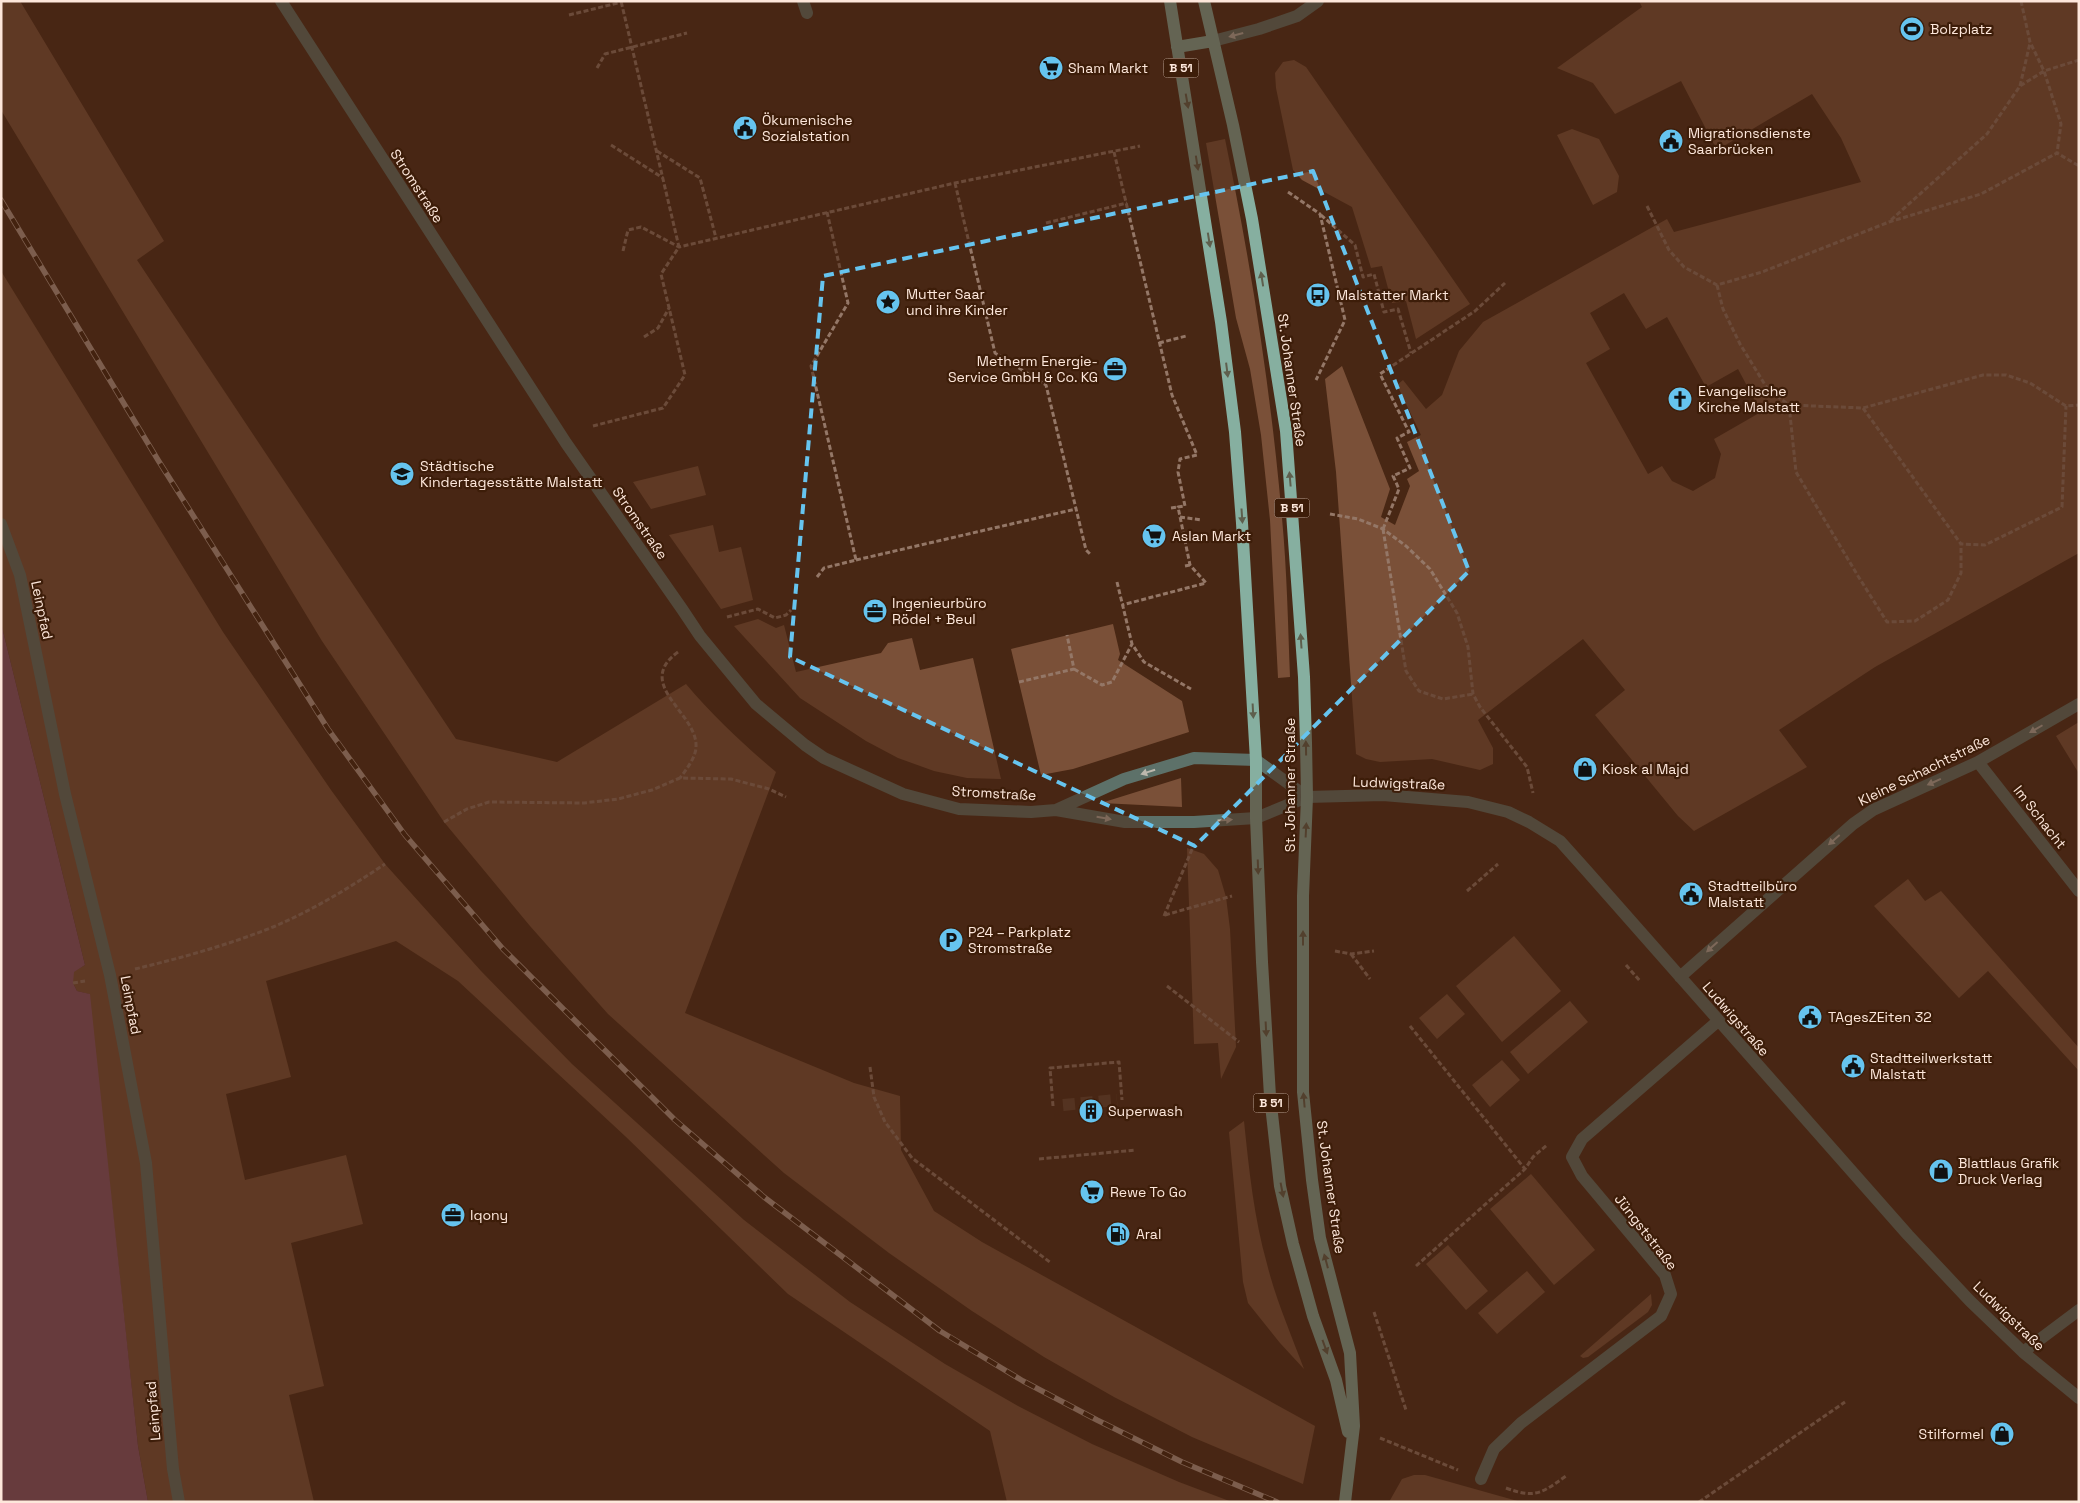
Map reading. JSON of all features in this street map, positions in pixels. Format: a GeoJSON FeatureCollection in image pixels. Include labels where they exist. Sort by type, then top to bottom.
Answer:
{"type":"FeatureCollection","features":[{"type":"Feature","properties":{"kind":"main road","name":"B 51"},"geometry":{"type":"LineString","coordinates":[[1170,1],[1178,47]]}},
{"type":"Feature","properties":{"kind":"main road","name":"B 51"},"geometry":{"type":"LineString","coordinates":[[1204,1],[1213,40]]}},
{"type":"Feature","properties":{"kind":"main road"},"geometry":{"type":"LineString","coordinates":[[1178,47],[1213,40]]}},
{"type":"Feature","properties":{"kind":"main road","name":"St. Johanner Straße"},"geometry":{"type":"LineString","coordinates":[[1213,40],[1252,218],[1286,431],[1304,677],[1307,797],[1303,896],[1303,1092],[1320,1238],[1350,1353],[1354,1426],[1345,1502]]}},
{"type":"Feature","properties":{"kind":"main road","name":"St. Johanner Straße"},"geometry":{"type":"LineString","coordinates":[[1178,47],[1221,322],[1235,432],[1256,760],[1256,818],[1270,1096],[1280,1186],[1293,1244],[1314,1316],[1336,1380],[1351,1446]]}},
{"type":"Feature","properties":{"kind":"street","name":"Stromstraße"},"geometry":{"type":"LineString","coordinates":[[281,1],[566,443],[700,636],[756,704],[780,726],[824,758],[903,794],[959,809],[1031,812],[1056,810],[1125,822],[1194,822],[1256,818],[1307,797]]}},
{"type":"Feature","properties":{"kind":"street"},"geometry":{"type":"LineString","coordinates":[[1213,40],[1259,29],[1297,16],[1318,1]]}},
{"type":"Feature","properties":{"kind":"street","name":"Leinpfad"},"geometry":{"type":"LineString","coordinates":[[1,524],[20,575],[65,794],[110,975],[146,1163],[173,1469],[179,1502]]}},
{"type":"Feature","properties":{"kind":"street","name":"Kleine Schachtstraße"},"geometry":{"type":"LineString","coordinates":[[1680,977],[1853,824],[1873,810],[1978,762],[2079,704]]}},
{"type":"Feature","properties":{"kind":"street","name":"Stromstraße"},"geometry":{"type":"LineString","coordinates":[[1056,810],[1124,779],[1188,759],[1256,760]]}},
{"type":"Feature","properties":{"kind":"street"},"geometry":{"type":"LineString","coordinates":[[1256,760],[1307,797]]}},
{"type":"Feature","properties":{"kind":"street","name":"Im Schacht"},"geometry":{"type":"LineString","coordinates":[[1978,762],[2079,891]]}},
{"type":"Feature","properties":{"kind":"street","name":"Ludwigstraße"},"geometry":{"type":"LineString","coordinates":[[1307,797],[1383,795],[1468,802],[1508,812],[1560,841],[1908,1235],[2023,1352],[2079,1398]]}},
{"type":"Feature","properties":{"kind":"street","name":"Jüngststraße"},"geometry":{"type":"LineString","coordinates":[[1481,1479],[1494,1449],[1521,1423],[1661,1316],[1671,1294],[1665,1275],[1582,1176],[1572,1157],[1582,1139],[1718,1021]]}},
{"type":"Feature","properties":{"kind":"street"},"geometry":{"type":"LineString","coordinates":[[2023,1352],[2079,1310]]}},
{"type":"Feature","properties":{"kind":"path"},"geometry":{"type":"LineString","coordinates":[[2021,1],[2030,42],[2044,71],[2061,124],[2057,153]]}},
{"type":"Feature","properties":{"kind":"path"},"geometry":{"type":"LineString","coordinates":[[569,15],[621,2],[679,247]]}},
{"type":"Feature","properties":{"kind":"path"},"geometry":{"type":"LineString","coordinates":[[597,68],[605,54],[687,33]]}},
{"type":"Feature","properties":{"kind":"path"},"geometry":{"type":"LineString","coordinates":[[1889,222],[1987,134],[2020,86],[2030,42]]}},
{"type":"Feature","properties":{"kind":"path"},"geometry":{"type":"LineString","coordinates":[[2020,86],[2044,71],[2079,60]]}},
{"type":"Feature","properties":{"kind":"path"},"geometry":{"type":"LineString","coordinates":[[611,145],[662,178]]}},
{"type":"Feature","properties":{"kind":"path"},"geometry":{"type":"LineString","coordinates":[[593,426],[663,408],[685,375],[660,274],[679,247],[955,183],[1140,146]]}},
{"type":"Feature","properties":{"kind":"path"},"geometry":{"type":"LineString","coordinates":[[656,151],[700,178],[716,238]]}},
{"type":"Feature","properties":{"kind":"path"},"geometry":{"type":"LineString","coordinates":[[1114,152],[1172,395],[1197,455],[1180,459],[1178,472],[1185,506],[1171,508]]}},
{"type":"Feature","properties":{"kind":"path"},"geometry":{"type":"LineString","coordinates":[[2057,153],[2079,166]]}},
{"type":"Feature","properties":{"kind":"path"},"geometry":{"type":"LineString","coordinates":[[1647,206],[1669,250],[1684,267],[1717,285],[1762,272],[1889,222],[1981,194],[2057,153]]}},
{"type":"Feature","properties":{"kind":"path"},"geometry":{"type":"LineString","coordinates":[[955,183],[995,353],[1046,385],[1086,550],[1090,554]]}},
{"type":"Feature","properties":{"kind":"path"},"geometry":{"type":"LineString","coordinates":[[1288,192],[1320,214],[1355,245],[1363,277],[1374,274],[1384,312],[1398,309],[1411,353]]}},
{"type":"Feature","properties":{"kind":"path"},"geometry":{"type":"LineString","coordinates":[[1046,223],[1127,203]]}},
{"type":"Feature","properties":{"kind":"path"},"geometry":{"type":"LineString","coordinates":[[827,212],[848,303],[811,366],[856,560]]}},
{"type":"Feature","properties":{"kind":"path"},"geometry":{"type":"LineString","coordinates":[[1316,380],[1345,320],[1320,214]]}},
{"type":"Feature","properties":{"kind":"path"},"geometry":{"type":"LineString","coordinates":[[623,251],[628,230],[641,227],[679,247]]}},
{"type":"Feature","properties":{"kind":"path"},"geometry":{"type":"LineString","coordinates":[[1473,694],[1443,699],[1419,692],[1406,672],[1383,529],[1399,490],[1394,476],[1410,468],[1397,438],[1409,432],[1380,374],[1475,311],[1505,283]]}},
{"type":"Feature","properties":{"kind":"path"},"geometry":{"type":"LineString","coordinates":[[1717,285],[1723,309],[1740,344],[1767,388],[1790,405],[1863,408],[1983,375],[2006,375],[2030,383],[2066,406],[2079,405]]}},
{"type":"Feature","properties":{"kind":"path"},"geometry":{"type":"LineString","coordinates":[[644,337],[658,328],[669,308]]}},
{"type":"Feature","properties":{"kind":"path"},"geometry":{"type":"LineString","coordinates":[[1159,343],[1186,336]]}},
{"type":"Feature","properties":{"kind":"path"},"geometry":{"type":"LineString","coordinates":[[1790,405],[1796,472],[1858,576],[1888,622],[1915,621],[1948,600],[1961,573],[1961,544],[1863,408]]}},
{"type":"Feature","properties":{"kind":"path"},"geometry":{"type":"LineString","coordinates":[[1961,544],[1985,545],[2062,507],[2066,406]]}},
{"type":"Feature","properties":{"kind":"path"},"geometry":{"type":"LineString","coordinates":[[1122,605],[1206,583],[1190,565],[1178,507]]}},
{"type":"Feature","properties":{"kind":"path"},"geometry":{"type":"LineString","coordinates":[[817,577],[824,568],[1076,509]]}},
{"type":"Feature","properties":{"kind":"path"},"geometry":{"type":"LineString","coordinates":[[1330,514],[1358,519],[1383,529],[1406,546],[1430,569],[1457,613],[1468,647],[1473,694],[1480,707],[1526,767],[1535,802]]}},
{"type":"Feature","properties":{"kind":"path"},"geometry":{"type":"LineString","coordinates":[[1180,517],[1202,520]]}},
{"type":"Feature","properties":{"kind":"path"},"geometry":{"type":"LineString","coordinates":[[1185,566],[1190,565]]}},
{"type":"Feature","properties":{"kind":"path"},"geometry":{"type":"LineString","coordinates":[[1117,582],[1132,644],[1144,662],[1190,689]]}},
{"type":"Feature","properties":{"kind":"path"},"geometry":{"type":"LineString","coordinates":[[727,617],[758,609],[775,618],[786,615],[792,610]]}},
{"type":"Feature","properties":{"kind":"path"},"geometry":{"type":"LineString","coordinates":[[1067,636],[1074,669]]}},
{"type":"Feature","properties":{"kind":"path"},"geometry":{"type":"LineString","coordinates":[[1019,682],[1074,669],[1102,685],[1112,682],[1132,644]]}},
{"type":"Feature","properties":{"kind":"path"},"geometry":{"type":"LineString","coordinates":[[680,778],[688,767],[696,748],[694,733],[666,692],[662,678],[666,660],[683,648]]}},
{"type":"Feature","properties":{"kind":"path"},"geometry":{"type":"LineString","coordinates":[[444,822],[467,809],[489,802],[584,803],[618,799],[652,790],[680,778],[731,779],[769,789],[786,797]]}},
{"type":"Feature","properties":{"kind":"path"},"geometry":{"type":"LineString","coordinates":[[1194,845],[1164,916],[1232,896]]}},
{"type":"Feature","properties":{"kind":"path"},"geometry":{"type":"LineString","coordinates":[[73,983],[176,959],[273,926],[346,890],[385,864]]}},
{"type":"Feature","properties":{"kind":"path"},"geometry":{"type":"LineString","coordinates":[[1467,891],[1498,864]]}},
{"type":"Feature","properties":{"kind":"path"},"geometry":{"type":"LineString","coordinates":[[1335,951],[1351,954],[1374,951]]}},
{"type":"Feature","properties":{"kind":"path"},"geometry":{"type":"LineString","coordinates":[[1351,954],[1370,979]]}},
{"type":"Feature","properties":{"kind":"path"},"geometry":{"type":"LineString","coordinates":[[1626,965],[1640,981]]}},
{"type":"Feature","properties":{"kind":"path"},"geometry":{"type":"LineString","coordinates":[[1167,986],[1242,1044]]}},
{"type":"Feature","properties":{"kind":"path"},"geometry":{"type":"LineString","coordinates":[[1410,1026],[1525,1169]]}},
{"type":"Feature","properties":{"kind":"path"},"geometry":{"type":"LineString","coordinates":[[1053,1106],[1050,1068],[1119,1062],[1122,1100]]}},
{"type":"Feature","properties":{"kind":"path"},"geometry":{"type":"LineString","coordinates":[[870,1067],[874,1097],[885,1122],[912,1158],[1051,1263]]}},
{"type":"Feature","properties":{"kind":"path"},"geometry":{"type":"LineString","coordinates":[[1416,1266],[1525,1169],[1533,1157],[1550,1142]]}},
{"type":"Feature","properties":{"kind":"path"},"geometry":{"type":"LineString","coordinates":[[1039,1159],[1136,1150]]}},
{"type":"Feature","properties":{"kind":"path"},"geometry":{"type":"LineString","coordinates":[[1374,1312],[1406,1410]]}},
{"type":"Feature","properties":{"kind":"path"},"geometry":{"type":"LineString","coordinates":[[1699,1502],[1845,1402]]}},
{"type":"Feature","properties":{"kind":"highlighted area"},"geometry":{"type":"Polygon","coordinates":[[[1313,171],[1469,571],[1195,846],[790,657],[823,276],[1313,171]]]}},
{"type":"Feature","properties":{"kind":"shaded area"},"geometry":{"type":"Polygon","coordinates":[[[1,1],[20,1],[164,241],[137,260],[456,739],[557,762],[686,684],[707,708],[752,752],[776,772],[685,1013],[854,1083],[900,1096],[901,1150],[934,1211],[982,1242],[1315,1426],[1303,1484],[1192,1437],[1114,1397],[1044,1357],[972,1311],[889,1253],[784,1173],[608,1014],[530,926],[444,822],[322,641],[1,110],[1,1]]]}},
{"type":"Feature","properties":{"kind":"shaded area"},"geometry":{"type":"Polygon","coordinates":[[[1639,1],[2079,1],[2079,553],[1875,667],[1779,730],[1807,767],[1694,831],[1678,816],[1595,715],[1625,690],[1583,639],[1478,720],[1493,748],[1493,764],[1480,770],[1432,759],[1380,762],[1366,759],[1356,754],[1336,472],[1325,379],[1342,366],[1390,489],[1381,517],[1395,525],[1410,486],[1407,479],[1419,471],[1407,442],[1421,435],[1397,385],[1403,380],[1426,409],[1442,395],[1459,351],[1483,322],[1667,219],[1674,232],[1861,182],[1841,138],[1812,94],[1717,150],[1681,81],[1615,114],[1593,83],[1557,68],[1642,7],[1639,1]],[[1624,293],[1590,313],[1610,349],[1586,363],[1648,474],[1662,466],[1672,481],[1693,491],[1715,478],[1721,454],[1714,439],[1761,412],[1738,369],[1706,387],[1667,317],[1646,329],[1624,293]]]}},
{"type":"Feature","properties":{"kind":"shaded area"},"geometry":{"type":"Polygon","coordinates":[[[1294,60],[1306,67],[1470,304],[1416,339],[1406,301],[1392,303],[1382,266],[1371,268],[1352,207],[1302,180],[1293,170],[1276,88],[1275,73],[1283,62],[1294,60]]]}},
{"type":"Feature","properties":{"kind":"shaded area"},"geometry":{"type":"Polygon","coordinates":[[[1572,129],[1599,139],[1619,176],[1617,192],[1593,205],[1557,135],[1572,129]]]}},
{"type":"Feature","properties":{"kind":"shaded area"},"geometry":{"type":"Polygon","coordinates":[[[1225,139],[1252,280],[1272,423],[1284,538],[1290,677],[1278,678],[1270,520],[1261,435],[1250,369],[1236,318],[1206,143],[1225,139]]]}},
{"type":"Feature","properties":{"kind":"shaded area"},"geometry":{"type":"Polygon","coordinates":[[[1,271],[223,632],[331,790],[385,864],[481,971],[572,1064],[744,1220],[850,1302],[945,1364],[1018,1406],[1092,1444],[1179,1482],[1232,1502],[1007,1502],[990,1431],[788,1294],[625,1136],[458,981],[396,941],[266,981],[291,1077],[226,1094],[245,1180],[346,1155],[363,1224],[291,1243],[324,1386],[289,1395],[314,1502],[148,1502],[138,1446],[89,994],[77,991],[73,983],[73,972],[85,965],[1,623],[1,271]]]}},
{"type":"Feature","properties":{"kind":"shaded area"},"geometry":{"type":"Polygon","coordinates":[[[698,466],[706,495],[651,509],[633,482],[698,466]]]}},
{"type":"Feature","properties":{"kind":"shaded area"},"geometry":{"type":"Polygon","coordinates":[[[713,525],[719,552],[741,547],[753,600],[721,609],[669,535],[713,525]]]}},
{"type":"Feature","properties":{"kind":"shaded area"},"geometry":{"type":"Polygon","coordinates":[[[758,619],[776,628],[784,625],[796,672],[881,653],[888,643],[912,638],[920,670],[973,658],[1001,779],[967,778],[934,771],[898,758],[866,741],[800,698],[734,626],[758,619]]]}},
{"type":"Feature","properties":{"kind":"shaded area"},"geometry":{"type":"Polygon","coordinates":[[[1,623],[85,965],[74,972],[73,983],[77,991],[90,994],[138,1446],[148,1502],[1,1502],[1,623]]]}},
{"type":"Feature","properties":{"kind":"shaded area"},"geometry":{"type":"Polygon","coordinates":[[[1113,624],[1120,654],[1118,660],[1182,701],[1189,732],[1073,769],[1041,775],[1011,649],[1113,624]]]}},
{"type":"Feature","properties":{"kind":"shaded area"},"geometry":{"type":"Polygon","coordinates":[[[2079,722],[2079,772],[2078,772],[2056,736],[2079,722]]]}},
{"type":"Feature","properties":{"kind":"shaded area"},"geometry":{"type":"Polygon","coordinates":[[[1181,778],[1182,807],[1101,803],[1181,778]]]}},
{"type":"Feature","properties":{"kind":"shaded area"},"geometry":{"type":"Polygon","coordinates":[[[1187,848],[1204,854],[1218,870],[1226,897],[1230,929],[1236,1047],[1221,1079],[1218,1043],[1194,1044],[1187,848]]]}},
{"type":"Feature","properties":{"kind":"shaded area"},"geometry":{"type":"Polygon","coordinates":[[[1908,879],[1925,901],[1941,891],[2079,1048],[2079,1071],[1988,971],[1959,998],[1874,906],[1908,879]]]}},
{"type":"Feature","properties":{"kind":"shaded area"},"geometry":{"type":"Polygon","coordinates":[[[1514,936],[1561,991],[1502,1042],[1456,986],[1514,936]]]}},
{"type":"Feature","properties":{"kind":"shaded area"},"geometry":{"type":"Polygon","coordinates":[[[1447,994],[1465,1014],[1437,1039],[1419,1018],[1447,994]]]}},
{"type":"Feature","properties":{"kind":"shaded area"},"geometry":{"type":"Polygon","coordinates":[[[1570,1001],[1588,1022],[1528,1074],[1510,1052],[1570,1001]]]}},
{"type":"Feature","properties":{"kind":"shaded area"},"geometry":{"type":"Polygon","coordinates":[[[1502,1060],[1520,1080],[1490,1107],[1472,1085],[1502,1060]]]}},
{"type":"Feature","properties":{"kind":"shaded area"},"geometry":{"type":"Polygon","coordinates":[[[1244,1121],[1262,1247],[1275,1291],[1304,1369],[1248,1303],[1243,1282],[1229,1132],[1244,1121]]]}},
{"type":"Feature","properties":{"kind":"shaded area"},"geometry":{"type":"Polygon","coordinates":[[[1531,1174],[1595,1250],[1554,1285],[1490,1209],[1531,1174]]]}},
{"type":"Feature","properties":{"kind":"shaded area"},"geometry":{"type":"Polygon","coordinates":[[[1448,1245],[1488,1291],[1466,1310],[1426,1264],[1448,1245]]]}},
{"type":"Feature","properties":{"kind":"shaded area"},"geometry":{"type":"Polygon","coordinates":[[[1527,1271],[1545,1292],[1497,1334],[1478,1313],[1527,1271]]]}},
{"type":"Feature","properties":{"kind":"shaded area"},"geometry":{"type":"Polygon","coordinates":[[[1651,1294],[1652,1305],[1648,1312],[1588,1357],[1583,1358],[1580,1356],[1651,1294]]]}},
{"type":"Feature","properties":{"kind":"shaded area"},"geometry":{"type":"Polygon","coordinates":[[[1414,1475],[1425,1475],[1521,1502],[1389,1502],[1402,1479],[1414,1475]]]}},
{"type":"Feature","properties":{"kind":"tunnel"},"geometry":{"type":"LineString","coordinates":[[1063,1105],[1117,1100]]}},
{"type":"Feature","properties":{"kind":"railway"},"geometry":{"type":"LineString","coordinates":[[1,200],[158,460],[328,729],[405,835],[503,949],[675,1120],[764,1197],[940,1331],[1023,1381],[1097,1420],[1182,1462],[1277,1502]]}},
{"type":"Feature","properties":{"kind":"place","name":"Bolzplatz"},"geometry":{"type":"Point","coordinates":[1912,29]}},
{"type":"Feature","properties":{"kind":"place","name":"Sham Markt"},"geometry":{"type":"Point","coordinates":[1051,68]}},
{"type":"Feature","properties":{"kind":"place","name":"Ökumenische Sozialstation"},"geometry":{"type":"Point","coordinates":[745,128]}},
{"type":"Feature","properties":{"kind":"place","name":"Migrationsdienste Saarbrücken"},"geometry":{"type":"Point","coordinates":[1671,141]}},
{"type":"Feature","properties":{"kind":"place","name":"Malstatter Markt"},"geometry":{"type":"Point","coordinates":[1318,295]}},
{"type":"Feature","properties":{"kind":"place","name":"Mutter Saar und ihre Kinder"},"geometry":{"type":"Point","coordinates":[888,302]}},
{"type":"Feature","properties":{"kind":"place","name":"Metherm Energie- Service GmbH & Co. KG"},"geometry":{"type":"Point","coordinates":[1115,369]}},
{"type":"Feature","properties":{"kind":"place","name":"Evangelische Kirche Malstatt"},"geometry":{"type":"Point","coordinates":[1680,399]}},
{"type":"Feature","properties":{"kind":"place","name":"Städtische Kindertagesstätte Malstatt"},"geometry":{"type":"Point","coordinates":[402,474]}},
{"type":"Feature","properties":{"kind":"place","name":"Aslan Markt"},"geometry":{"type":"Point","coordinates":[1154,536]}},
{"type":"Feature","properties":{"kind":"place","name":"Ingenieurbüro Rödel + Beul"},"geometry":{"type":"Point","coordinates":[875,611]}},
{"type":"Feature","properties":{"kind":"place","name":"Kiosk al Majd"},"geometry":{"type":"Point","coordinates":[1585,769]}},
{"type":"Feature","properties":{"kind":"place","name":"Stadtteilbüro Malstatt"},"geometry":{"type":"Point","coordinates":[1691,894]}},
{"type":"Feature","properties":{"kind":"place","name":"P24 – Parkplatz Stromstraße"},"geometry":{"type":"Point","coordinates":[951,940]}},
{"type":"Feature","properties":{"kind":"place","name":"TAgesZEiten 32"},"geometry":{"type":"Point","coordinates":[1810,1017]}},
{"type":"Feature","properties":{"kind":"place","name":"Stadtteilwerkstatt Malstatt"},"geometry":{"type":"Point","coordinates":[1853,1066]}},
{"type":"Feature","properties":{"kind":"place","name":"Superwash"},"geometry":{"type":"Point","coordinates":[1091,1111]}},
{"type":"Feature","properties":{"kind":"place","name":"Blattlaus Grafik Druck Verlag"},"geometry":{"type":"Point","coordinates":[1941,1171]}},
{"type":"Feature","properties":{"kind":"place","name":"Rewe To Go"},"geometry":{"type":"Point","coordinates":[1092,1192]}},
{"type":"Feature","properties":{"kind":"place","name":"Iqony"},"geometry":{"type":"Point","coordinates":[453,1215]}},
{"type":"Feature","properties":{"kind":"place","name":"Aral"},"geometry":{"type":"Point","coordinates":[1118,1234]}},
{"type":"Feature","properties":{"kind":"place","name":"Stilformel"},"geometry":{"type":"Point","coordinates":[2002,1434]}}]}
